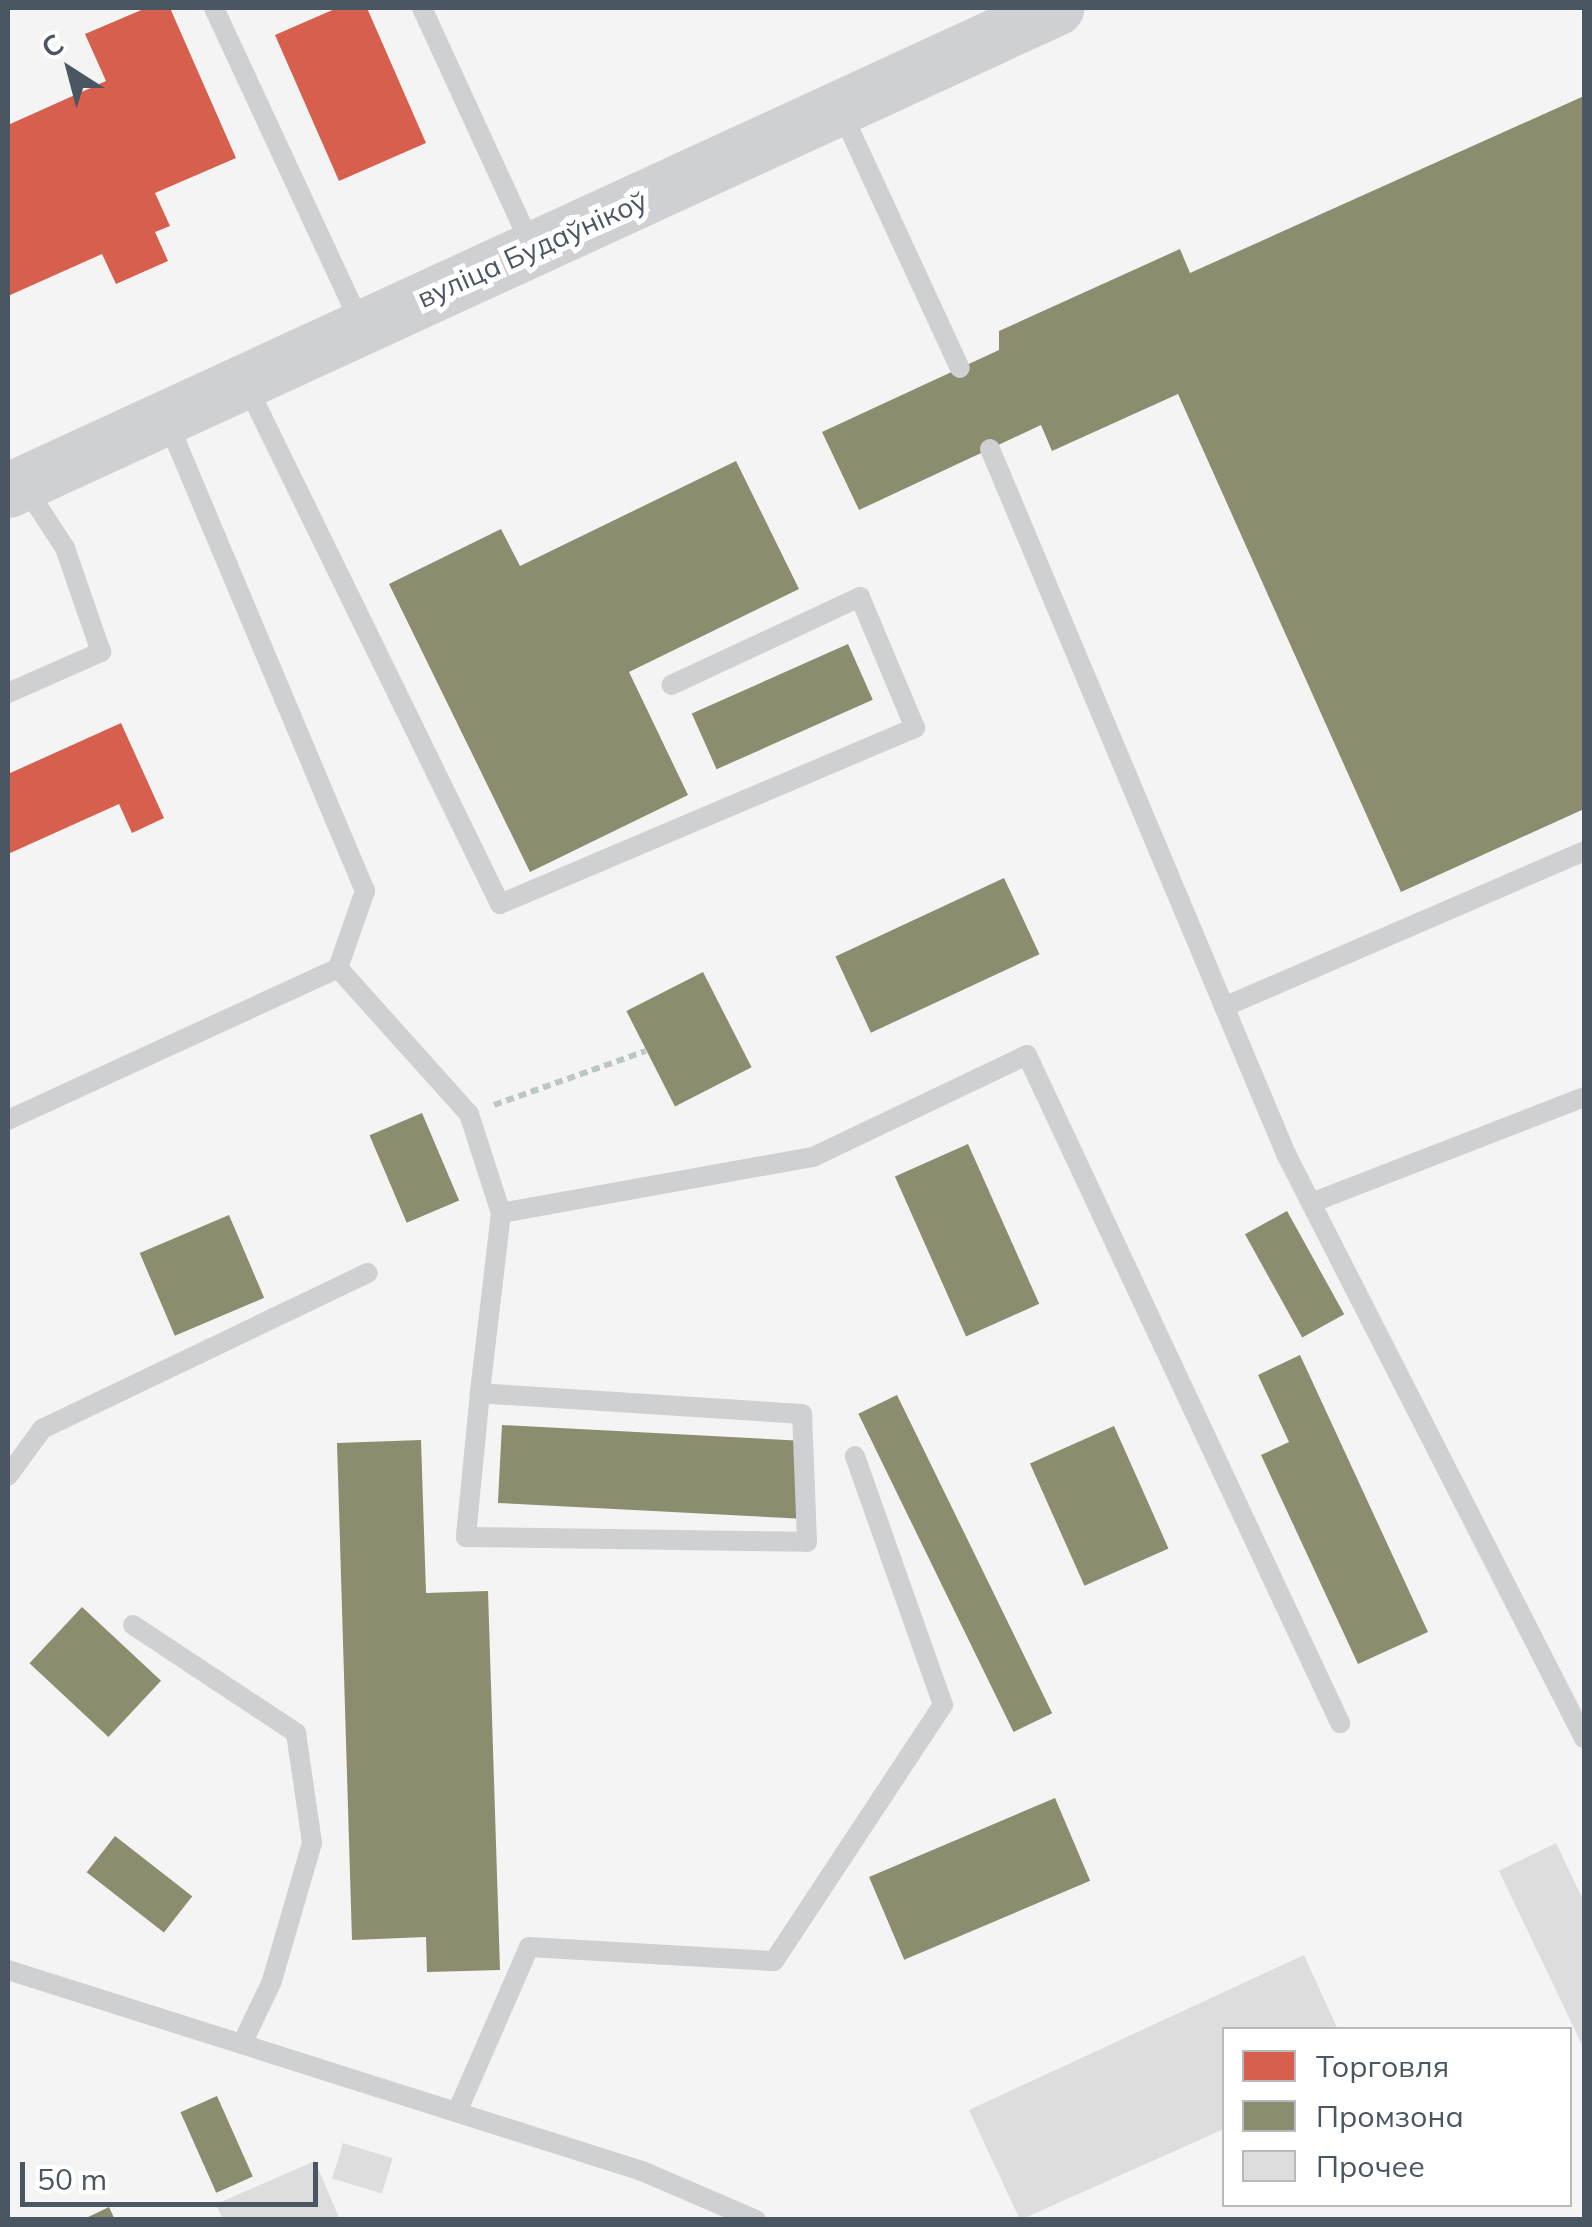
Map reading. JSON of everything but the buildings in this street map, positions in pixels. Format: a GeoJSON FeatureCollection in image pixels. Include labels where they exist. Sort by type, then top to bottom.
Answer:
{"type":"FeatureCollection","features":[{"type":"Feature","properties":{"kind":"main road","name":"вуліца Будаўнікоў"},"geometry":{"type":"LineString","coordinates":[[15,486],[1055,8]]}},
{"type":"Feature","properties":{"kind":"lane"},"geometry":{"type":"LineString","coordinates":[[214,8],[362,326]]}},
{"type":"Feature","properties":{"kind":"lane"},"geometry":{"type":"LineString","coordinates":[[422,8],[533,249]]}},
{"type":"Feature","properties":{"kind":"lane"},"geometry":{"type":"LineString","coordinates":[[840,109],[960,368]]}},
{"type":"Feature","properties":{"kind":"lane"},"geometry":{"type":"LineString","coordinates":[[244,380],[500,904],[915,728],[860,598],[671,685]]}},
{"type":"Feature","properties":{"kind":"lane"},"geometry":{"type":"LineString","coordinates":[[8,1120],[338,968],[366,891],[166,416]]}},
{"type":"Feature","properties":{"kind":"lane"},"geometry":{"type":"LineString","coordinates":[[990,450],[1224,1007],[1311,1202],[1584,1738]]}},
{"type":"Feature","properties":{"kind":"lane"},"geometry":{"type":"LineString","coordinates":[[8,693],[102,652],[64,548],[15,486]]}},
{"type":"Feature","properties":{"kind":"lane"},"geometry":{"type":"LineString","coordinates":[[1224,1007],[1584,850]]}},
{"type":"Feature","properties":{"kind":"lane"},"geometry":{"type":"LineString","coordinates":[[338,968],[469,1114],[501,1214],[480,1394],[466,1537],[807,1542],[802,1414],[480,1394]]}},
{"type":"Feature","properties":{"kind":"lane"},"geometry":{"type":"LineString","coordinates":[[501,1214],[813,1156],[1027,1055],[1340,1722]]}},
{"type":"Feature","properties":{"kind":"lane"},"geometry":{"type":"LineString","coordinates":[[1311,1202],[1584,1096]]}},
{"type":"Feature","properties":{"kind":"lane"},"geometry":{"type":"LineString","coordinates":[[8,1476],[42,1428],[367,1273]]}},
{"type":"Feature","properties":{"kind":"lane"},"geometry":{"type":"LineString","coordinates":[[457,2112],[529,1947],[774,1962],[943,1705],[854,1456]]}},
{"type":"Feature","properties":{"kind":"lane"},"geometry":{"type":"LineString","coordinates":[[133,1625],[296,1733],[312,1843],[272,1981],[242,2044]]}},
{"type":"Feature","properties":{"kind":"lane"},"geometry":{"type":"LineString","coordinates":[[8,1970],[642,2171],[756,2220]]}},
{"type":"Feature","properties":{"kind":"path"},"geometry":{"type":"LineString","coordinates":[[469,1114],[646,1051]]}}]}
